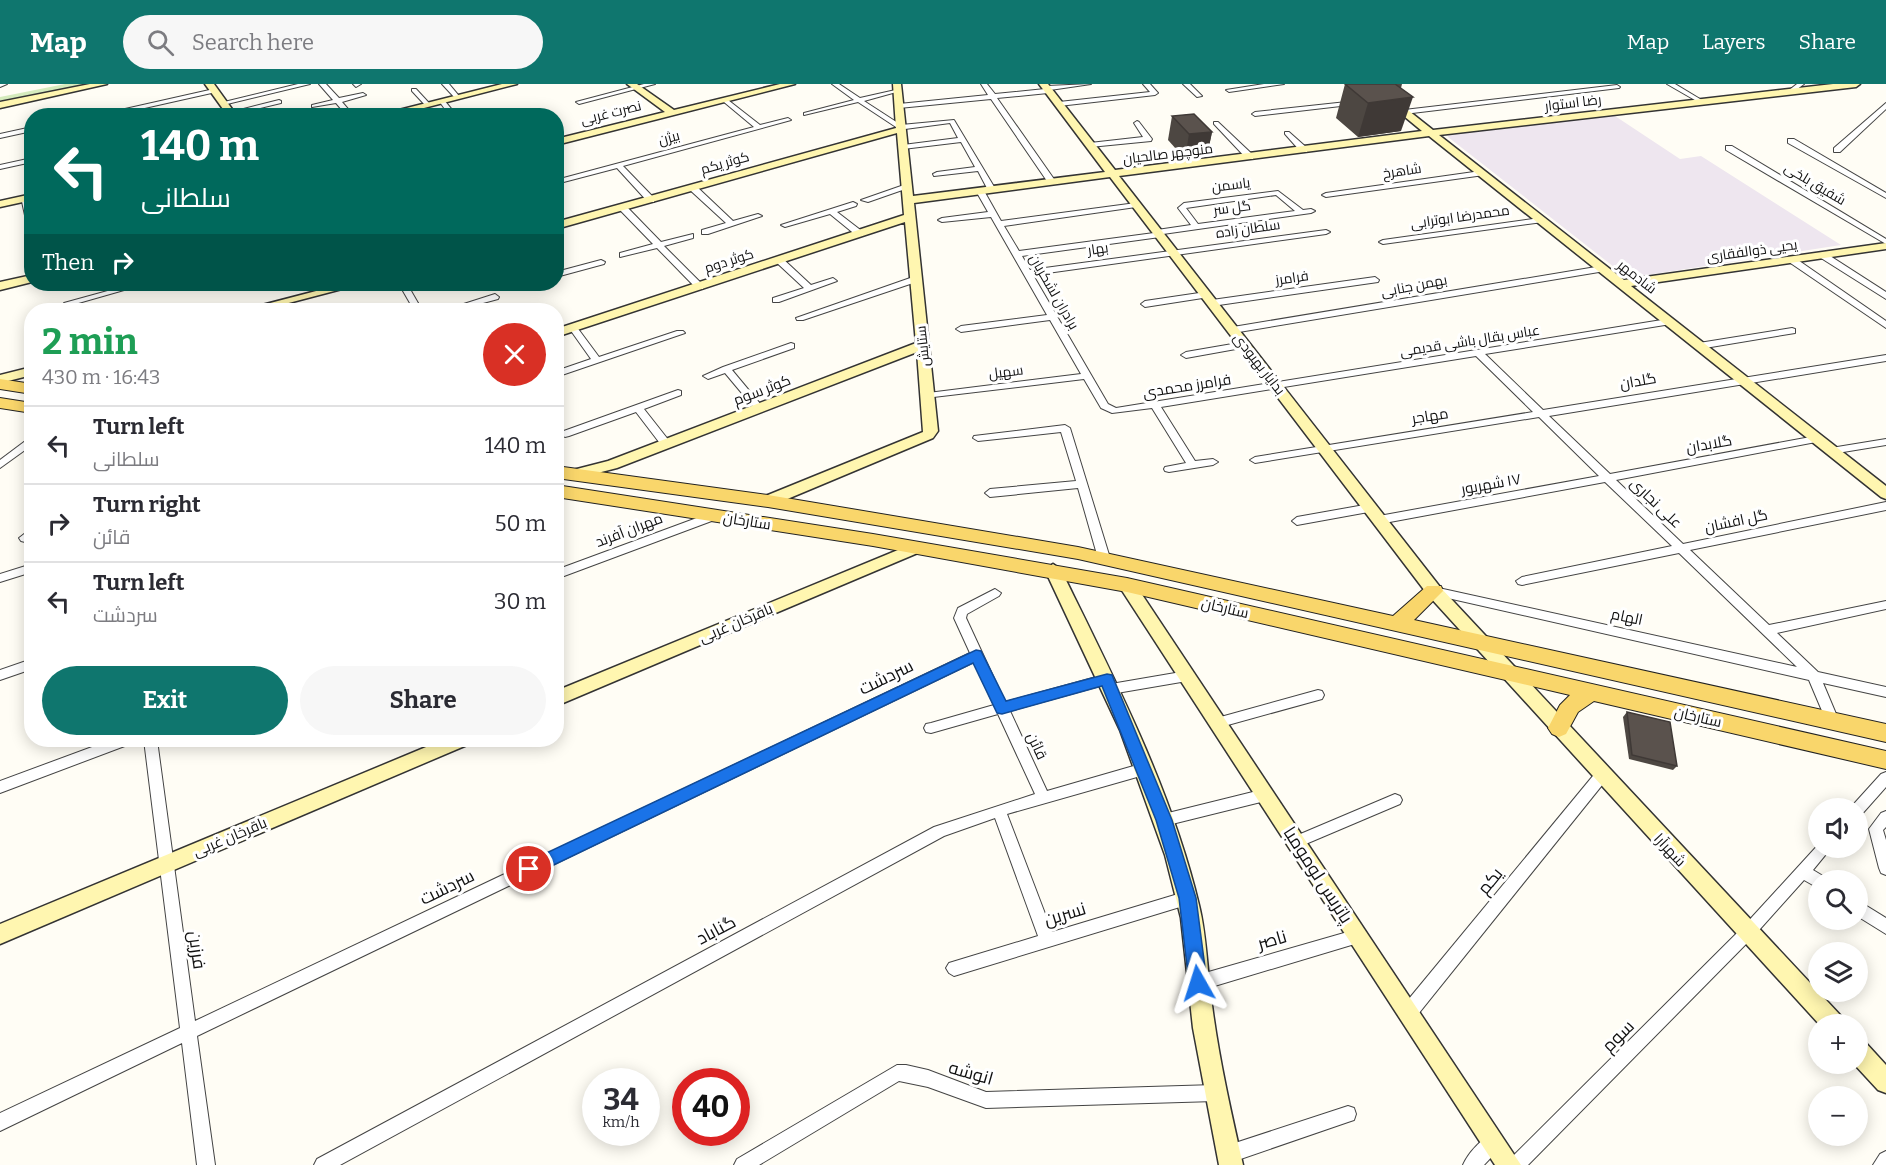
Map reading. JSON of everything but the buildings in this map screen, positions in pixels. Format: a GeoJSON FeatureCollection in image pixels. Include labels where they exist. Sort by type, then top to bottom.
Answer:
{"type":"FeatureCollection","features":[{"type":"Feature","properties":{"kind":"main road"},"geometry":{"type":"LineString","coordinates":[[0,397],[5,384],[24,388]]}},
{"type":"Feature","properties":{"kind":"main road"},"geometry":{"type":"LineString","coordinates":[[0,403],[24,407]]}},
{"type":"Feature","properties":{"kind":"main road"},"geometry":{"type":"LineString","coordinates":[[598,497],[591,494],[588,486],[611,475]]}},
{"type":"Feature","properties":{"kind":"main road","name":"ستارخان"},"geometry":{"type":"LineString","coordinates":[[564,479],[611,475],[1104,558],[1399,622],[1886,733]]}},
{"type":"Feature","properties":{"kind":"main road","name":"ستارخان"},"geometry":{"type":"LineString","coordinates":[[564,481],[598,497],[1053,570],[1126,585],[1886,760]]}},
{"type":"Feature","properties":{"kind":"main road"},"geometry":{"type":"LineString","coordinates":[[1399,622],[1434,591]]}},
{"type":"Feature","properties":{"kind":"main road"},"geometry":{"type":"LineString","coordinates":[[1559,728],[1564,713],[1571,705],[1592,693]]}},
{"type":"Feature","properties":{"kind":"street"},"geometry":{"type":"LineString","coordinates":[[0,85],[4,84]]}},
{"type":"Feature","properties":{"kind":"street"},"geometry":{"type":"LineString","coordinates":[[0,105],[103,84]]}},
{"type":"Feature","properties":{"kind":"street"},"geometry":{"type":"LineString","coordinates":[[223,103],[307,84]]}},
{"type":"Feature","properties":{"kind":"street"},"geometry":{"type":"LineString","coordinates":[[322,84],[344,108]]}},
{"type":"Feature","properties":{"kind":"street"},"geometry":{"type":"LineString","coordinates":[[445,84],[457,97]]}},
{"type":"Feature","properties":{"kind":"street"},"geometry":{"type":"LineString","coordinates":[[414,108],[513,84]]}},
{"type":"Feature","properties":{"kind":"street"},"geometry":{"type":"LineString","coordinates":[[579,102],[634,86],[652,84]]}},
{"type":"Feature","properties":{"kind":"street","name":"نصرت غربی"},"geometry":{"type":"LineString","coordinates":[[672,112],[772,84]]}},
{"type":"Feature","properties":{"kind":"street","name":"نصرت غربی"},"geometry":{"type":"LineString","coordinates":[[564,140],[791,84]]}},
{"type":"Feature","properties":{"kind":"street"},"geometry":{"type":"LineString","coordinates":[[835,84],[901,128]]}},
{"type":"Feature","properties":{"kind":"street"},"geometry":{"type":"LineString","coordinates":[[984,84],[1052,182]]}},
{"type":"Feature","properties":{"kind":"street"},"geometry":{"type":"LineString","coordinates":[[899,106],[1088,84]]}},
{"type":"Feature","properties":{"kind":"street"},"geometry":{"type":"LineString","coordinates":[[1059,104],[1154,94],[1146,84]]}},
{"type":"Feature","properties":{"kind":"street"},"geometry":{"type":"LineString","coordinates":[[1186,84],[1199,96]]}},
{"type":"Feature","properties":{"kind":"street"},"geometry":{"type":"LineString","coordinates":[[1229,90],[1281,84]]}},
{"type":"Feature","properties":{"kind":"street","name":"شادمهر"},"geometry":{"type":"LineString","coordinates":[[1369,84],[1383,100],[1404,112],[1886,494]]}},
{"type":"Feature","properties":{"kind":"street"},"geometry":{"type":"LineString","coordinates":[[1670,84],[1702,102]]}},
{"type":"Feature","properties":{"kind":"street","name":"رضا استوار"},"geometry":{"type":"LineString","coordinates":[[1790,92],[1801,84]]}},
{"type":"Feature","properties":{"kind":"street","name":"رضا استوار"},"geometry":{"type":"LineString","coordinates":[[1431,134],[1856,84]]}},
{"type":"Feature","properties":{"kind":"street"},"geometry":{"type":"LineString","coordinates":[[128,108],[213,86],[227,108]]}},
{"type":"Feature","properties":{"kind":"street"},"geometry":{"type":"LineString","coordinates":[[634,86],[672,112]]}},
{"type":"Feature","properties":{"kind":"street"},"geometry":{"type":"LineString","coordinates":[[806,114],[897,87]]}},
{"type":"Feature","properties":{"kind":"street","name":"ستایش"},"geometry":{"type":"LineString","coordinates":[[768,501],[928,435],[931,431],[897,87]]}},
{"type":"Feature","properties":{"kind":"street"},"geometry":{"type":"LineString","coordinates":[[1404,112],[1617,87]]}},
{"type":"Feature","properties":{"kind":"street","name":"بدایار بهبودی"},"geometry":{"type":"LineString","coordinates":[[1046,88],[1434,591],[1508,674]]}},
{"type":"Feature","properties":{"kind":"street"},"geometry":{"type":"LineString","coordinates":[[414,90],[427,104]]}},
{"type":"Feature","properties":{"kind":"street"},"geometry":{"type":"LineString","coordinates":[[314,106],[363,94]]}},
{"type":"Feature","properties":{"kind":"street"},"geometry":{"type":"LineString","coordinates":[[442,101],[448,108]]}},
{"type":"Feature","properties":{"kind":"street"},"geometry":{"type":"LineString","coordinates":[[726,101],[759,128]]}},
{"type":"Feature","properties":{"kind":"street"},"geometry":{"type":"LineString","coordinates":[[257,108],[279,102]]}},
{"type":"Feature","properties":{"kind":"street"},"geometry":{"type":"LineString","coordinates":[[1256,114],[1367,102]]}},
{"type":"Feature","properties":{"kind":"street"},"geometry":{"type":"LineString","coordinates":[[1837,150],[1886,105]]}},
{"type":"Feature","properties":{"kind":"street","name":"بیژن"},"geometry":{"type":"LineString","coordinates":[[564,180],[788,120]]}},
{"type":"Feature","properties":{"kind":"street","name":"برادران لشکریان"},"geometry":{"type":"LineString","coordinates":[[901,128],[950,120],[980,169],[993,214],[1104,406]]}},
{"type":"Feature","properties":{"kind":"street"},"geometry":{"type":"LineString","coordinates":[[1090,145],[1148,139],[1137,123]]}},
{"type":"Feature","properties":{"kind":"street"},"geometry":{"type":"LineString","coordinates":[[1216,123],[1250,157]]}},
{"type":"Feature","properties":{"kind":"street","name":"کوثر یکم"},"geometry":{"type":"LineString","coordinates":[[564,224],[901,128]]}},
{"type":"Feature","properties":{"kind":"street"},"geometry":{"type":"LineString","coordinates":[[0,136],[24,131]]}},
{"type":"Feature","properties":{"kind":"street"},"geometry":{"type":"LineString","coordinates":[[1287,133],[1304,150]]}},
{"type":"Feature","properties":{"kind":"street","name":"منوچهر صالحیان"},"geometry":{"type":"LineString","coordinates":[[909,201],[1431,134]]}},
{"type":"Feature","properties":{"kind":"street"},"geometry":{"type":"LineString","coordinates":[[903,147],[962,140]]}},
{"type":"Feature","properties":{"kind":"street"},"geometry":{"type":"LineString","coordinates":[[1791,141],[1886,196]]}},
{"type":"Feature","properties":{"kind":"street","name":"شفیق بلخی"},"geometry":{"type":"LineString","coordinates":[[1729,148],[1886,244]]}},
{"type":"Feature","properties":{"kind":"street"},"geometry":{"type":"LineString","coordinates":[[0,167],[24,162]]}},
{"type":"Feature","properties":{"kind":"street"},"geometry":{"type":"LineString","coordinates":[[618,165],[651,200]]}},
{"type":"Feature","properties":{"kind":"street"},"geometry":{"type":"LineString","coordinates":[[937,174],[980,169]]}},
{"type":"Feature","properties":{"kind":"street","name":"شاهرخ"},"geometry":{"type":"LineString","coordinates":[[1326,195],[1481,173]]}},
{"type":"Feature","properties":{"kind":"street"},"geometry":{"type":"LineString","coordinates":[[865,200],[907,187]]}},
{"type":"Feature","properties":{"kind":"street"},"geometry":{"type":"LineString","coordinates":[[693,188],[732,224]]}},
{"type":"Feature","properties":{"kind":"street","name":"یاسمن"},"geometry":{"type":"LineString","coordinates":[[1196,227],[1182,208],[1184,205],[1278,192],[1301,212]]}},
{"type":"Feature","properties":{"kind":"street"},"geometry":{"type":"LineString","coordinates":[[0,204],[24,199]]}},
{"type":"Feature","properties":{"kind":"street"},"geometry":{"type":"LineString","coordinates":[[785,225],[853,204]]}},
{"type":"Feature","properties":{"kind":"street"},"geometry":{"type":"LineString","coordinates":[[999,224],[1136,205]]}},
{"type":"Feature","properties":{"kind":"street"},"geometry":{"type":"LineString","coordinates":[[623,208],[699,286]]}},
{"type":"Feature","properties":{"kind":"street"},"geometry":{"type":"LineString","coordinates":[[831,211],[860,234]]}},
{"type":"Feature","properties":{"kind":"street","name":"گل سر"},"geometry":{"type":"LineString","coordinates":[[1017,254],[1311,211]]}},
{"type":"Feature","properties":{"kind":"street"},"geometry":{"type":"LineString","coordinates":[[942,220],[993,214]]}},
{"type":"Feature","properties":{"kind":"street"},"geometry":{"type":"LineString","coordinates":[[705,232],[758,216]]}},
{"type":"Feature","properties":{"kind":"street","name":"کوثر دوم"},"geometry":{"type":"LineString","coordinates":[[564,331],[910,217]]}},
{"type":"Feature","properties":{"kind":"street","name":"محمدرضا ابوترابی"},"geometry":{"type":"LineString","coordinates":[[1383,242],[1540,220]]}},
{"type":"Feature","properties":{"kind":"street","name":"سلطان زاده"},"geometry":{"type":"LineString","coordinates":[[1173,252],[1326,232]]}},
{"type":"Feature","properties":{"kind":"street"},"geometry":{"type":"LineString","coordinates":[[623,255],[690,236]]}},
{"type":"Feature","properties":{"kind":"street","name":"یحیی ذوالفقاری"},"geometry":{"type":"LineString","coordinates":[[1622,284],[1886,244]]}},
{"type":"Feature","properties":{"kind":"street","name":"بهار"},"geometry":{"type":"LineString","coordinates":[[1027,273],[1173,252]]}},
{"type":"Feature","properties":{"kind":"street"},"geometry":{"type":"LineString","coordinates":[[1824,255],[1886,296]]}},
{"type":"Feature","properties":{"kind":"street"},"geometry":{"type":"LineString","coordinates":[[779,260],[810,289]]}},
{"type":"Feature","properties":{"kind":"street"},"geometry":{"type":"LineString","coordinates":[[1792,260],[1886,325]]}},
{"type":"Feature","properties":{"kind":"street"},"geometry":{"type":"LineString","coordinates":[[564,271],[601,262]]}},
{"type":"Feature","properties":{"kind":"street","name":"بهمن جنابی"},"geometry":{"type":"LineString","coordinates":[[1233,330],[1602,269]]}},
{"type":"Feature","properties":{"kind":"street"},"geometry":{"type":"LineString","coordinates":[[800,318],[916,279]]}},
{"type":"Feature","properties":{"kind":"street"},"geometry":{"type":"LineString","coordinates":[[0,286],[24,280]]}},
{"type":"Feature","properties":{"kind":"street","name":"فرامرز"},"geometry":{"type":"LineString","coordinates":[[1145,304],[1375,280]]}},
{"type":"Feature","properties":{"kind":"street"},"geometry":{"type":"LineString","coordinates":[[776,300],[833,281]]}},
{"type":"Feature","properties":{"kind":"street"},"geometry":{"type":"LineString","coordinates":[[68,303],[114,291]]}},
{"type":"Feature","properties":{"kind":"street"},"geometry":{"type":"LineString","coordinates":[[277,303],[324,291]]}},
{"type":"Feature","properties":{"kind":"street"},"geometry":{"type":"LineString","coordinates":[[291,303],[330,291]]}},
{"type":"Feature","properties":{"kind":"street"},"geometry":{"type":"LineString","coordinates":[[474,303],[495,297]]}},
{"type":"Feature","properties":{"kind":"street"},"geometry":{"type":"LineString","coordinates":[[961,328],[1053,317]]}},
{"type":"Feature","properties":{"kind":"street","name":"عباس بقال باشی قدیمی"},"geometry":{"type":"LineString","coordinates":[[1276,387],[1668,322]]}},
{"type":"Feature","properties":{"kind":"street"},"geometry":{"type":"LineString","coordinates":[[573,328],[597,361]]}},
{"type":"Feature","properties":{"kind":"street"},"geometry":{"type":"LineString","coordinates":[[1699,346],[1792,331]]}},
{"type":"Feature","properties":{"kind":"street"},"geometry":{"type":"LineString","coordinates":[[564,371],[680,333]]}},
{"type":"Feature","properties":{"kind":"street","name":"کوثر سوم"},"geometry":{"type":"LineString","coordinates":[[611,475],[666,444],[923,345]]}},
{"type":"Feature","properties":{"kind":"street"},"geometry":{"type":"LineString","coordinates":[[1186,355],[1244,345]]}},
{"type":"Feature","properties":{"kind":"street"},"geometry":{"type":"LineString","coordinates":[[708,376],[791,346]]}},
{"type":"Feature","properties":{"kind":"street","name":"علی نجاری"},"geometry":{"type":"LineString","coordinates":[[1478,353],[1813,675]]}},
{"type":"Feature","properties":{"kind":"street","name":"گلدان"},"geometry":{"type":"LineString","coordinates":[[1541,413],[1886,357]]}},
{"type":"Feature","properties":{"kind":"street"},"geometry":{"type":"LineString","coordinates":[[726,369],[759,408]]}},
{"type":"Feature","properties":{"kind":"street"},"geometry":{"type":"LineString","coordinates":[[5,384],[24,375]]}},
{"type":"Feature","properties":{"kind":"street","name":"سهیل"},"geometry":{"type":"LineString","coordinates":[[928,396],[1087,376]]}},
{"type":"Feature","properties":{"kind":"street","name":"فرامرز محمدی"},"geometry":{"type":"LineString","coordinates":[[1104,406],[1115,411],[1276,387]]}},
{"type":"Feature","properties":{"kind":"street"},"geometry":{"type":"LineString","coordinates":[[566,434],[678,393]]}},
{"type":"Feature","properties":{"kind":"street"},"geometry":{"type":"LineString","coordinates":[[1156,406],[1192,465]]}},
{"type":"Feature","properties":{"kind":"street"},"geometry":{"type":"LineString","coordinates":[[638,407],[666,444]]}},
{"type":"Feature","properties":{"kind":"street","name":"مهاجر"},"geometry":{"type":"LineString","coordinates":[[1255,460],[1541,413]]}},
{"type":"Feature","properties":{"kind":"street"},"geometry":{"type":"LineString","coordinates":[[978,438],[1065,428],[1104,558]]}},
{"type":"Feature","properties":{"kind":"street","name":"گلابدان"},"geometry":{"type":"LineString","coordinates":[[1608,478],[1816,439]]}},
{"type":"Feature","properties":{"kind":"street"},"geometry":{"type":"LineString","coordinates":[[1831,451],[1886,442]]}},
{"type":"Feature","properties":{"kind":"street"},"geometry":{"type":"LineString","coordinates":[[0,465],[24,446]]}},
{"type":"Feature","properties":{"kind":"street"},"geometry":{"type":"LineString","coordinates":[[1169,469],[1213,462]]}},
{"type":"Feature","properties":{"kind":"street","name":"١٧ شهریور"},"geometry":{"type":"LineString","coordinates":[[1379,520],[1608,478]]}},
{"type":"Feature","properties":{"kind":"street"},"geometry":{"type":"LineString","coordinates":[[990,493],[1082,484]]}},
{"type":"Feature","properties":{"kind":"street","name":"گل افشان"},"geometry":{"type":"LineString","coordinates":[[1522,581],[1886,506]]}},
{"type":"Feature","properties":{"kind":"street"},"geometry":{"type":"LineString","coordinates":[[1297,521],[1370,508]]}},
{"type":"Feature","properties":{"kind":"street","name":"مهران آفرند"},"geometry":{"type":"LineString","coordinates":[[564,572],[713,516]]}},
{"type":"Feature","properties":{"kind":"street","name":"باقرخان غربی"},"geometry":{"type":"LineString","coordinates":[[564,696],[915,548]]}},
{"type":"Feature","properties":{"kind":"street"},"geometry":{"type":"LineString","coordinates":[[0,578],[24,570]]}},
{"type":"Feature","properties":{"kind":"street"},"geometry":{"type":"LineString","coordinates":[[1053,570],[1109,684],[1144,769],[1164,820],[1188,898],[1215,1093],[1230,1159],[1348,1114]]}},
{"type":"Feature","properties":{"kind":"street","name":"پاتریس لومومبا"},"geometry":{"type":"LineString","coordinates":[[1126,585],[1509,1165]]}},
{"type":"Feature","properties":{"kind":"street","name":"الهام"},"geometry":{"type":"LineString","coordinates":[[1434,591],[1886,692]]}},
{"type":"Feature","properties":{"kind":"street","name":"قائن"},"geometry":{"type":"LineString","coordinates":[[995,593],[960,615],[976,655],[1043,798]]}},
{"type":"Feature","properties":{"kind":"street"},"geometry":{"type":"LineString","coordinates":[[1767,630],[1886,605]]}},
{"type":"Feature","properties":{"kind":"street","name":"سردشت"},"geometry":{"type":"LineString","coordinates":[[0,1122],[976,655]]}},
{"type":"Feature","properties":{"kind":"street"},"geometry":{"type":"LineString","coordinates":[[0,675],[24,667]]}},
{"type":"Feature","properties":{"kind":"street","name":"شهرآرا"},"geometry":{"type":"LineString","coordinates":[[1508,674],[1824,1014]]}},
{"type":"Feature","properties":{"kind":"street"},"geometry":{"type":"LineString","coordinates":[[1813,675],[1833,721]]}},
{"type":"Feature","properties":{"kind":"street"},"geometry":{"type":"LineString","coordinates":[[931,728],[1002,708],[1109,684],[1187,676]]}},
{"type":"Feature","properties":{"kind":"street"},"geometry":{"type":"LineString","coordinates":[[1217,723],[1318,695]]}},
{"type":"Feature","properties":{"kind":"street"},"geometry":{"type":"LineString","coordinates":[[0,787],[106,747]]}},
{"type":"Feature","properties":{"kind":"street","name":"فرزین"},"geometry":{"type":"LineString","coordinates":[[151,747],[206,1165]]}},
{"type":"Feature","properties":{"kind":"street","name":"باقرخان غربی"},"geometry":{"type":"LineString","coordinates":[[0,934],[443,747]]}},
{"type":"Feature","properties":{"kind":"street","name":"گناباد"},"geometry":{"type":"LineString","coordinates":[[323,1165],[939,831],[999,810],[1144,769]]}},
{"type":"Feature","properties":{"kind":"street","name":"یکم"},"geometry":{"type":"LineString","coordinates":[[1408,1012],[1602,775]]}},
{"type":"Feature","properties":{"kind":"street"},"geometry":{"type":"LineString","coordinates":[[1868,798],[1886,778]]}},
{"type":"Feature","properties":{"kind":"street"},"geometry":{"type":"LineString","coordinates":[[1164,820],[1265,795]]}},
{"type":"Feature","properties":{"kind":"street"},"geometry":{"type":"LineString","coordinates":[[1296,842],[1395,801]]}},
{"type":"Feature","properties":{"kind":"street"},"geometry":{"type":"LineString","coordinates":[[999,810],[1047,939]]}},
{"type":"Feature","properties":{"kind":"street"},"geometry":{"type":"LineString","coordinates":[[1886,817],[1876,829],[1886,868]]}},
{"type":"Feature","properties":{"kind":"street","name":"سوم"},"geometry":{"type":"LineString","coordinates":[[1516,1165],[1747,933],[1815,858]]}},
{"type":"Feature","properties":{"kind":"street"},"geometry":{"type":"LineString","coordinates":[[1803,871],[1808,874]]}},
{"type":"Feature","properties":{"kind":"street","name":"نسرین"},"geometry":{"type":"LineString","coordinates":[[954,968],[1188,898]]}},
{"type":"Feature","properties":{"kind":"street"},"geometry":{"type":"LineString","coordinates":[[1868,915],[1886,927]]}},
{"type":"Feature","properties":{"kind":"street","name":"ناصر"},"geometry":{"type":"LineString","coordinates":[[1198,983],[1358,936]]}},
{"type":"Feature","properties":{"kind":"street"},"geometry":{"type":"LineString","coordinates":[[1868,1062],[1886,1082]]}},
{"type":"Feature","properties":{"kind":"street","name":"انوشه"},"geometry":{"type":"LineString","coordinates":[[743,1165],[897,1073],[918,1074],[958,1092],[986,1100],[1215,1093]]}},
{"type":"Feature","properties":{"kind":"street"},"geometry":{"type":"LineString","coordinates":[[1473,1165],[1494,1143]]}},
{"type":"Feature","properties":{"kind":"street"},"geometry":{"type":"LineString","coordinates":[[1882,1165],[1886,1160]]}},
{"type":"Feature","properties":{"kind":"shaded area"},"geometry":{"type":"Polygon","coordinates":[[[1612,114],[1680,159],[1701,156],[1841,245],[1628,278],[1448,137],[1449,134],[1612,114]]]}},
{"type":"Feature","properties":{"kind":"green space"},"geometry":{"type":"Polygon","coordinates":[[[65,84],[86,84],[0,101],[0,97],[65,84]]]}},
{"type":"Feature","properties":{"kind":"route"},"geometry":{"type":"LineString","coordinates":[[529,869],[976,655],[1002,708],[1107,679],[1164,820],[1188,898],[1198,983]]}}]}
